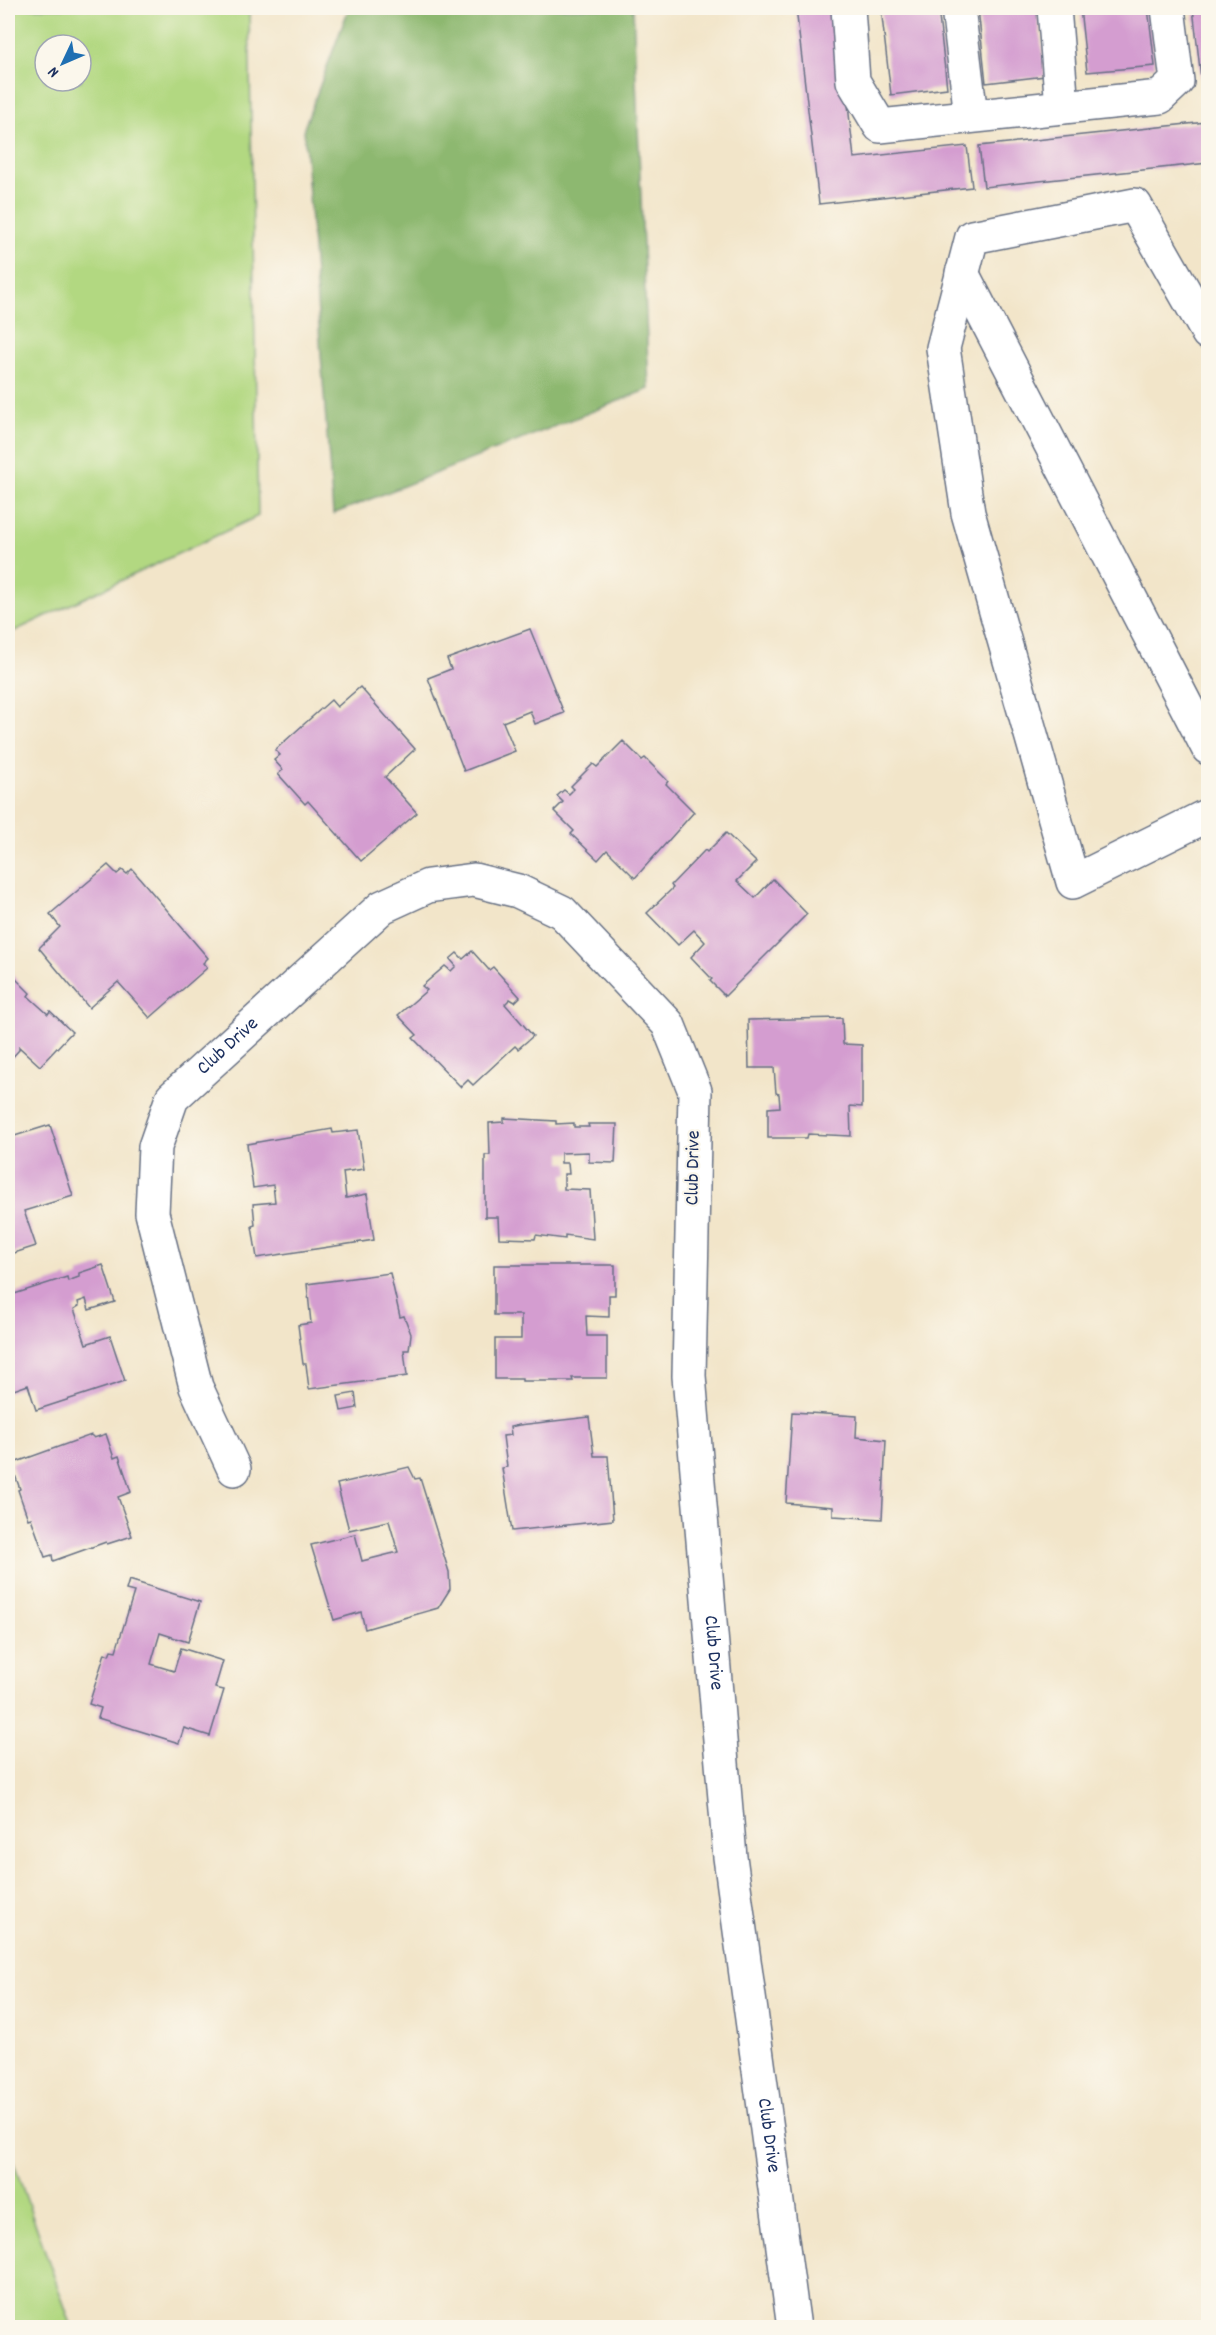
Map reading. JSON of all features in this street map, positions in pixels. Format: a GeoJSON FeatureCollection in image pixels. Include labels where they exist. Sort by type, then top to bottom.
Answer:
{"type":"FeatureCollection","features":[{"type":"Feature","properties":{"kind":"street"},"geometry":{"type":"LineString","coordinates":[[848,8],[853,81],[880,126],[1160,97],[1177,81],[1168,8]]}},
{"type":"Feature","properties":{"kind":"street"},"geometry":{"type":"LineString","coordinates":[[958,8],[971,116]]}},
{"type":"Feature","properties":{"kind":"street"},"geometry":{"type":"LineString","coordinates":[[1053,8],[1062,107]]}},
{"type":"Feature","properties":{"kind":"street"},"geometry":{"type":"LineString","coordinates":[[1209,333],[1135,205],[972,237],[943,348],[968,513],[1073,882],[1209,815]]}},
{"type":"Feature","properties":{"kind":"street"},"geometry":{"type":"LineString","coordinates":[[962,273],[1209,748]]}},
{"type":"Feature","properties":{"kind":"street","name":"Club Drive"},"geometry":{"type":"LineString","coordinates":[[234,1469],[196,1387],[152,1213],[155,1147],[172,1098],[382,907],[428,886],[474,880],[518,891],[562,912],[668,1024],[695,1091],[690,1388],[730,1857],[794,2328]]}},
{"type":"Feature","properties":{"kind":"green space"},"geometry":{"type":"Polygon","coordinates":[[[8,8],[249,8],[258,516],[8,634],[8,8]]]}},
{"type":"Feature","properties":{"kind":"green space"},"geometry":{"type":"Polygon","coordinates":[[[349,8],[633,8],[649,389],[333,514],[304,128],[349,8]]]}},
{"type":"Feature","properties":{"kind":"green space"},"geometry":{"type":"Polygon","coordinates":[[[8,2147],[72,2327],[8,2327],[8,2147]]]}},
{"type":"Feature","properties":{"kind":"building"},"geometry":{"type":"Polygon","coordinates":[[[796,8],[837,8],[854,158],[967,146],[972,187],[819,204],[796,8]]]}},
{"type":"Feature","properties":{"kind":"building"},"geometry":{"type":"Polygon","coordinates":[[[881,8],[938,8],[947,88],[891,95],[881,8]]]}},
{"type":"Feature","properties":{"kind":"building"},"geometry":{"type":"Polygon","coordinates":[[[978,8],[1037,8],[1045,76],[986,83],[978,8]]]}},
{"type":"Feature","properties":{"kind":"building"},"geometry":{"type":"Polygon","coordinates":[[[1080,8],[1148,8],[1155,66],[1087,72],[1080,8]]]}},
{"type":"Feature","properties":{"kind":"building"},"geometry":{"type":"Polygon","coordinates":[[[1193,8],[1208,8],[1208,163],[984,187],[979,146],[1206,122],[1193,8]]]}},
{"type":"Feature","properties":{"kind":"building"},"geometry":{"type":"Polygon","coordinates":[[[530,629],[564,713],[535,724],[530,711],[503,722],[515,751],[464,771],[428,678],[451,669],[447,659],[530,629]]]}},
{"type":"Feature","properties":{"kind":"building"},"geometry":{"type":"Polygon","coordinates":[[[360,687],[415,749],[385,777],[417,813],[361,861],[308,801],[305,804],[278,774],[283,770],[274,760],[280,755],[275,750],[331,700],[337,707],[360,687]]]}},
{"type":"Feature","properties":{"kind":"building"},"geometry":{"type":"Polygon","coordinates":[[[623,741],[642,760],[645,758],[668,781],[666,784],[694,812],[635,878],[607,850],[598,860],[571,834],[574,831],[554,811],[563,802],[557,796],[564,790],[569,794],[574,789],[571,786],[593,764],[597,767],[623,741]]]}},
{"type":"Feature","properties":{"kind":"building"},"geometry":{"type":"Polygon","coordinates":[[[726,833],[756,862],[737,881],[755,898],[773,879],[807,914],[725,996],[691,957],[705,942],[694,930],[678,945],[647,913],[673,888],[671,885],[705,850],[707,852],[726,833]]]}},
{"type":"Feature","properties":{"kind":"building"},"geometry":{"type":"Polygon","coordinates":[[[108,865],[117,874],[122,870],[127,874],[132,869],[208,958],[203,963],[207,968],[150,1018],[118,982],[89,1008],[39,948],[60,927],[50,914],[108,865]]]}},
{"type":"Feature","properties":{"kind":"building"},"geometry":{"type":"Polygon","coordinates":[[[472,951],[489,970],[493,967],[520,997],[515,1002],[510,999],[505,1004],[533,1036],[518,1049],[515,1046],[473,1085],[468,1080],[461,1087],[413,1038],[417,1035],[398,1015],[427,990],[422,986],[445,966],[451,971],[456,966],[450,959],[457,953],[463,959],[472,951]]]}},
{"type":"Feature","properties":{"kind":"building"},"geometry":{"type":"Polygon","coordinates":[[[8,971],[30,993],[28,996],[48,1014],[50,1011],[72,1032],[40,1066],[19,1047],[8,1062],[8,971]]]}},
{"type":"Feature","properties":{"kind":"building"},"geometry":{"type":"Polygon","coordinates":[[[842,1018],[843,1044],[862,1045],[862,1107],[850,1106],[851,1136],[808,1134],[807,1138],[768,1138],[768,1108],[780,1107],[779,1094],[776,1093],[774,1068],[749,1068],[748,1020],[842,1018]]]}},
{"type":"Feature","properties":{"kind":"building"},"geometry":{"type":"Polygon","coordinates":[[[504,1118],[556,1121],[556,1124],[574,1123],[574,1127],[589,1127],[588,1124],[617,1124],[615,1163],[589,1162],[589,1152],[561,1153],[561,1163],[568,1163],[569,1174],[564,1174],[564,1189],[590,1190],[593,1239],[565,1235],[565,1239],[536,1235],[535,1239],[499,1238],[498,1217],[485,1217],[485,1155],[490,1155],[489,1123],[504,1122],[504,1118]]]}},
{"type":"Feature","properties":{"kind":"building"},"geometry":{"type":"Polygon","coordinates":[[[50,1125],[73,1196],[24,1211],[36,1246],[8,1255],[8,1138],[50,1125]]]}},
{"type":"Feature","properties":{"kind":"building"},"geometry":{"type":"Polygon","coordinates":[[[332,1129],[333,1133],[358,1130],[364,1169],[343,1172],[346,1198],[367,1194],[374,1240],[257,1258],[252,1226],[255,1225],[253,1204],[275,1202],[273,1185],[253,1188],[247,1144],[332,1129]]]}},
{"type":"Feature","properties":{"kind":"building"},"geometry":{"type":"Polygon","coordinates":[[[103,1265],[115,1302],[89,1310],[86,1299],[78,1302],[79,1306],[74,1309],[86,1344],[110,1336],[125,1381],[36,1410],[28,1385],[8,1392],[8,1296],[67,1277],[68,1281],[79,1277],[79,1273],[103,1265]]]}},
{"type":"Feature","properties":{"kind":"building"},"geometry":{"type":"Polygon","coordinates":[[[494,1265],[615,1265],[615,1295],[609,1295],[609,1317],[586,1316],[587,1336],[607,1336],[607,1378],[572,1378],[573,1381],[495,1379],[495,1339],[521,1339],[521,1315],[494,1315],[494,1265]]]}},
{"type":"Feature","properties":{"kind":"building"},"geometry":{"type":"Polygon","coordinates":[[[390,1273],[400,1317],[404,1316],[411,1334],[409,1350],[404,1350],[407,1376],[309,1389],[298,1325],[311,1323],[307,1284],[390,1273]]]}},
{"type":"Feature","properties":{"kind":"building"},"geometry":{"type":"Polygon","coordinates":[[[355,1393],[357,1408],[341,1411],[338,1396],[355,1393]]]}},
{"type":"Feature","properties":{"kind":"building"},"geometry":{"type":"Polygon","coordinates":[[[792,1412],[857,1416],[856,1437],[886,1440],[882,1519],[833,1516],[833,1507],[786,1503],[792,1412]]]}},
{"type":"Feature","properties":{"kind":"building"},"geometry":{"type":"Polygon","coordinates":[[[589,1417],[594,1456],[608,1456],[613,1520],[512,1531],[502,1468],[507,1467],[503,1436],[511,1435],[510,1427],[519,1425],[589,1417]]]}},
{"type":"Feature","properties":{"kind":"building"},"geometry":{"type":"Polygon","coordinates":[[[106,1434],[114,1458],[119,1456],[131,1492],[118,1497],[132,1536],[107,1544],[106,1542],[53,1561],[52,1555],[45,1557],[31,1518],[28,1519],[11,1464],[91,1435],[94,1438],[106,1434]]]}},
{"type":"Feature","properties":{"kind":"building"},"geometry":{"type":"Polygon","coordinates":[[[409,1467],[415,1479],[420,1478],[449,1572],[450,1589],[438,1608],[365,1629],[361,1612],[334,1620],[311,1545],[355,1534],[362,1561],[398,1552],[389,1521],[349,1530],[337,1484],[409,1467]]]}},
{"type":"Feature","properties":{"kind":"building"},"geometry":{"type":"Polygon","coordinates":[[[129,1580],[200,1602],[188,1642],[160,1633],[151,1664],[174,1671],[181,1648],[223,1661],[215,1688],[224,1690],[210,1736],[184,1728],[179,1743],[98,1718],[101,1708],[89,1704],[105,1653],[109,1655],[111,1650],[116,1651],[134,1592],[126,1590],[129,1580]]]}}]}
